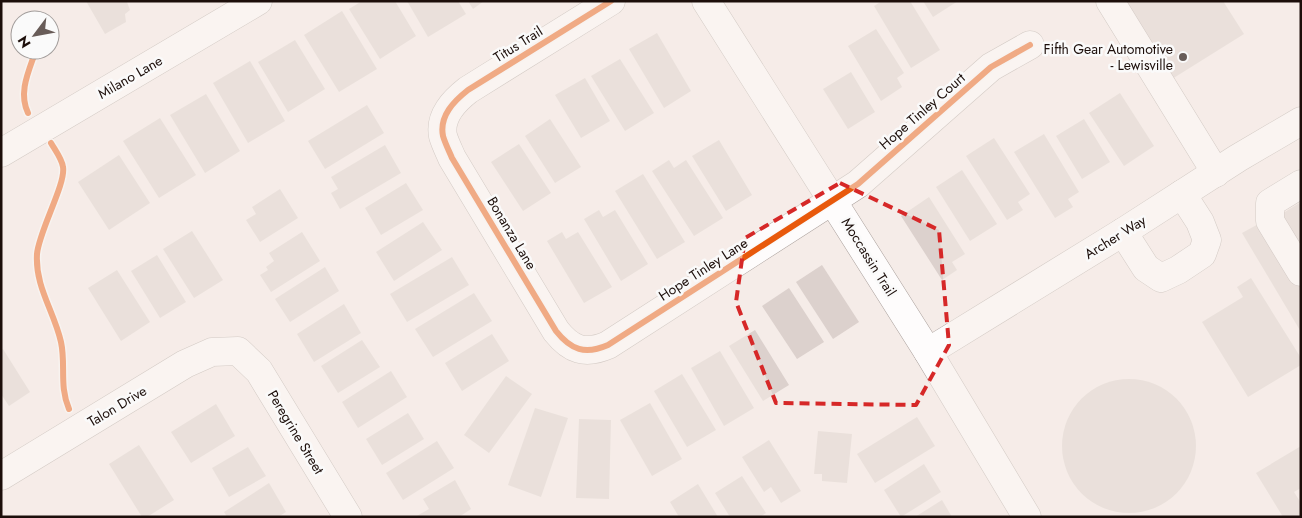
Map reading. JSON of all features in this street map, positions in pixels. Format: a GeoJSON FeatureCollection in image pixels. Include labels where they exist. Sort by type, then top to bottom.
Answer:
{"type":"FeatureCollection","features":[{"type":"Feature","properties":{"kind":"street","name":"Milano Lane"},"geometry":{"type":"LineString","coordinates":[[1,153],[258,1]]}},
{"type":"Feature","properties":{"kind":"street","name":"Titus Trail"},"geometry":{"type":"LineString","coordinates":[[445,115],[453,102],[468,90],[611,1]]}},
{"type":"Feature","properties":{"kind":"street","name":"Moccassin Trail"},"geometry":{"type":"LineString","coordinates":[[706,1],[928,352],[1026,517]]}},
{"type":"Feature","properties":{"kind":"street"},"geometry":{"type":"LineString","coordinates":[[1110,1],[1216,173]]}},
{"type":"Feature","properties":{"kind":"street","name":"Hope Tinley Court"},"geometry":{"type":"LineString","coordinates":[[833,200],[861,182],[991,67],[1030,45]]}},
{"type":"Feature","properties":{"kind":"street","name":"Bonanza Lane"},"geometry":{"type":"LineString","coordinates":[[445,115],[443,136],[452,158],[556,331],[571,347],[582,350]]}},
{"type":"Feature","properties":{"kind":"street","name":"Archer Way"},"geometry":{"type":"LineString","coordinates":[[928,352],[1301,122]]}},
{"type":"Feature","properties":{"kind":"street"},"geometry":{"type":"LineString","coordinates":[[1301,184],[1270,203],[1270,221],[1301,272]]}},
{"type":"Feature","properties":{"kind":"street"},"geometry":{"type":"LineString","coordinates":[[1122,232],[1146,268],[1161,278],[1178,270],[1202,254],[1207,240],[1200,222],[1182,194]]}},
{"type":"Feature","properties":{"kind":"street","name":"Hope Tinley Lane"},"geometry":{"type":"LineString","coordinates":[[582,350],[598,350],[608,345],[833,200]]}},
{"type":"Feature","properties":{"kind":"street","name":"Talon Drive"},"geometry":{"type":"LineString","coordinates":[[1,476],[185,364],[212,352],[238,352]]}},
{"type":"Feature","properties":{"kind":"street","name":"Peregrine Street"},"geometry":{"type":"LineString","coordinates":[[238,352],[259,371],[348,517]]}},
{"type":"Feature","properties":{"kind":"highlighted area"},"geometry":{"type":"Polygon","coordinates":[[[840,183],[939,230],[949,345],[916,405],[776,403],[736,302],[745,238],[840,183]]]}},
{"type":"Feature","properties":{"kind":"building"},"geometry":{"type":"Polygon","coordinates":[[[86,1],[128,1],[130,10],[125,14],[126,22],[105,34],[86,1]]]}},
{"type":"Feature","properties":{"kind":"building"},"geometry":{"type":"Polygon","coordinates":[[[362,1],[395,1],[416,36],[380,59],[349,9],[362,1]]]}},
{"type":"Feature","properties":{"kind":"building"},"geometry":{"type":"Polygon","coordinates":[[[407,1],[458,1],[466,14],[428,37],[407,1]]]}},
{"type":"Feature","properties":{"kind":"building"},"geometry":{"type":"Polygon","coordinates":[[[468,1],[484,1],[473,9],[468,1]]]}},
{"type":"Feature","properties":{"kind":"building"},"geometry":{"type":"Polygon","coordinates":[[[882,1],[910,1],[940,50],[911,68],[874,6],[882,1]]]}},
{"type":"Feature","properties":{"kind":"building"},"geometry":{"type":"Polygon","coordinates":[[[923,1],[958,1],[933,17],[923,1]]]}},
{"type":"Feature","properties":{"kind":"building","name":"Fifth Gear Automotive - Lewisville"},"geometry":{"type":"Polygon","coordinates":[[[1123,1],[1223,1],[1244,34],[1172,79],[1123,1]]]}},
{"type":"Feature","properties":{"kind":"building"},"geometry":{"type":"Polygon","coordinates":[[[342,11],[377,69],[339,92],[304,35],[342,11]]]}},
{"type":"Feature","properties":{"kind":"building"},"geometry":{"type":"Polygon","coordinates":[[[876,29],[904,73],[897,78],[902,87],[881,101],[848,46],[876,29]]]}},
{"type":"Feature","properties":{"kind":"building"},"geometry":{"type":"Polygon","coordinates":[[[657,33],[691,91],[664,108],[629,49],[657,33]]]}},
{"type":"Feature","properties":{"kind":"building"},"geometry":{"type":"Polygon","coordinates":[[[295,40],[325,89],[288,112],[258,62],[295,40]]]}},
{"type":"Feature","properties":{"kind":"building"},"geometry":{"type":"Polygon","coordinates":[[[620,59],[654,113],[625,131],[591,76],[620,59]]]}},
{"type":"Feature","properties":{"kind":"building"},"geometry":{"type":"Polygon","coordinates":[[[250,61],[285,121],[248,143],[213,83],[250,61]]]}},
{"type":"Feature","properties":{"kind":"building"},"geometry":{"type":"Polygon","coordinates":[[[851,72],[875,112],[848,129],[823,89],[851,72]]]}},
{"type":"Feature","properties":{"kind":"building"},"geometry":{"type":"Polygon","coordinates":[[[585,78],[610,121],[581,138],[555,95],[585,78]]]}},
{"type":"Feature","properties":{"kind":"building"},"geometry":{"type":"Polygon","coordinates":[[[1120,93],[1154,146],[1124,166],[1089,113],[1120,93]]]}},
{"type":"Feature","properties":{"kind":"building"},"geometry":{"type":"Polygon","coordinates":[[[206,94],[240,151],[205,173],[170,115],[206,94]]]}},
{"type":"Feature","properties":{"kind":"building"},"geometry":{"type":"Polygon","coordinates":[[[367,105],[384,133],[325,169],[308,141],[367,105]]]}},
{"type":"Feature","properties":{"kind":"building"},"geometry":{"type":"Polygon","coordinates":[[[160,118],[196,175],[159,198],[123,141],[160,118]]]}},
{"type":"Feature","properties":{"kind":"building"},"geometry":{"type":"Polygon","coordinates":[[[550,119],[581,167],[555,183],[525,136],[550,119]]]}},
{"type":"Feature","properties":{"kind":"building"},"geometry":{"type":"Polygon","coordinates":[[[1084,119],[1110,162],[1082,179],[1056,136],[1084,119]]]}},
{"type":"Feature","properties":{"kind":"building"},"geometry":{"type":"Polygon","coordinates":[[[1044,134],[1079,192],[1068,199],[1073,207],[1055,218],[1014,152],[1044,134]]]}},
{"type":"Feature","properties":{"kind":"building"},"geometry":{"type":"Polygon","coordinates":[[[994,138],[1030,194],[1018,202],[1023,210],[1007,220],[966,156],[994,138]]]}},
{"type":"Feature","properties":{"kind":"building"},"geometry":{"type":"Polygon","coordinates":[[[719,140],[752,195],[726,211],[692,156],[719,140]]]}},
{"type":"Feature","properties":{"kind":"building"},"geometry":{"type":"Polygon","coordinates":[[[519,144],[551,193],[523,211],[491,162],[519,144]]]}},
{"type":"Feature","properties":{"kind":"building"},"geometry":{"type":"Polygon","coordinates":[[[385,145],[401,173],[340,209],[331,193],[338,189],[331,177],[385,145]]]}},
{"type":"Feature","properties":{"kind":"building"},"geometry":{"type":"Polygon","coordinates":[[[119,155],[150,203],[109,230],[78,182],[119,155]]]}},
{"type":"Feature","properties":{"kind":"building"},"geometry":{"type":"Polygon","coordinates":[[[669,160],[674,168],[686,160],[723,218],[694,236],[652,171],[669,160]]]}},
{"type":"Feature","properties":{"kind":"building"},"geometry":{"type":"Polygon","coordinates":[[[962,170],[997,224],[970,241],[936,187],[962,170]]]}},
{"type":"Feature","properties":{"kind":"building"},"geometry":{"type":"Polygon","coordinates":[[[643,174],[685,242],[657,259],[615,191],[643,174]]]}},
{"type":"Feature","properties":{"kind":"building"},"geometry":{"type":"Polygon","coordinates":[[[406,183],[423,210],[381,235],[365,208],[406,183]]]}},
{"type":"Feature","properties":{"kind":"building"},"geometry":{"type":"Polygon","coordinates":[[[280,189],[298,218],[260,242],[246,220],[256,214],[252,207],[280,189]]]}},
{"type":"Feature","properties":{"kind":"building"},"geometry":{"type":"Polygon","coordinates":[[[929,197],[965,254],[952,262],[957,270],[942,280],[901,216],[929,197]]]}},
{"type":"Feature","properties":{"kind":"building"},"geometry":{"type":"Polygon","coordinates":[[[1301,202],[1301,250],[1280,215],[1301,202]]]}},
{"type":"Feature","properties":{"kind":"building"},"geometry":{"type":"Polygon","coordinates":[[[599,210],[603,217],[615,210],[648,264],[621,281],[584,219],[599,210]]]}},
{"type":"Feature","properties":{"kind":"building"},"geometry":{"type":"Polygon","coordinates":[[[423,222],[442,250],[394,281],[376,252],[423,222]]]}},
{"type":"Feature","properties":{"kind":"building"},"geometry":{"type":"Polygon","coordinates":[[[1262,222],[1301,287],[1301,332],[1242,233],[1262,222]]]}},
{"type":"Feature","properties":{"kind":"building"},"geometry":{"type":"Polygon","coordinates":[[[192,231],[223,280],[194,298],[163,249],[192,231]]]}},
{"type":"Feature","properties":{"kind":"building"},"geometry":{"type":"Polygon","coordinates":[[[302,232],[320,261],[271,292],[260,275],[268,270],[266,267],[274,261],[269,253],[302,232]]]}},
{"type":"Feature","properties":{"kind":"building"},"geometry":{"type":"Polygon","coordinates":[[[562,232],[566,239],[578,232],[612,287],[584,303],[547,241],[562,232]]]}},
{"type":"Feature","properties":{"kind":"building"},"geometry":{"type":"Polygon","coordinates":[[[157,255],[186,302],[160,318],[131,271],[157,255]]]}},
{"type":"Feature","properties":{"kind":"building"},"geometry":{"type":"Polygon","coordinates":[[[452,257],[469,285],[407,322],[390,294],[452,257]]]}},
{"type":"Feature","properties":{"kind":"building"},"geometry":{"type":"Polygon","coordinates":[[[822,265],[859,322],[833,339],[796,282],[822,265]]]}},
{"type":"Feature","properties":{"kind":"building"},"geometry":{"type":"Polygon","coordinates":[[[325,267],[339,291],[290,322],[275,299],[325,267]]]}},
{"type":"Feature","properties":{"kind":"building"},"geometry":{"type":"Polygon","coordinates":[[[117,270],[150,322],[121,341],[88,288],[117,270]]]}},
{"type":"Feature","properties":{"kind":"building"},"geometry":{"type":"Polygon","coordinates":[[[1251,278],[1301,358],[1301,365],[1248,397],[1202,322],[1243,297],[1237,287],[1251,278]]]}},
{"type":"Feature","properties":{"kind":"building"},"geometry":{"type":"Polygon","coordinates":[[[789,288],[824,342],[797,359],[762,306],[789,288]]]}},
{"type":"Feature","properties":{"kind":"building"},"geometry":{"type":"Polygon","coordinates":[[[474,293],[492,321],[433,357],[415,329],[474,293]]]}},
{"type":"Feature","properties":{"kind":"building"},"geometry":{"type":"Polygon","coordinates":[[[344,304],[361,333],[314,362],[297,334],[344,304]]]}},
{"type":"Feature","properties":{"kind":"building"},"geometry":{"type":"Polygon","coordinates":[[[755,330],[789,385],[763,401],[729,346],[755,330]]]}},
{"type":"Feature","properties":{"kind":"building"},"geometry":{"type":"Polygon","coordinates":[[[492,334],[509,361],[462,391],[445,363],[492,334]]]}},
{"type":"Feature","properties":{"kind":"building"},"geometry":{"type":"Polygon","coordinates":[[[362,340],[380,367],[338,393],[321,366],[362,340]]]}},
{"type":"Feature","properties":{"kind":"building"},"geometry":{"type":"Polygon","coordinates":[[[3,349],[30,392],[9,406],[1,394],[1,350],[3,349]]]}},
{"type":"Feature","properties":{"kind":"building"},"geometry":{"type":"Polygon","coordinates":[[[720,351],[754,408],[724,426],[691,368],[720,351]]]}},
{"type":"Feature","properties":{"kind":"building"},"geometry":{"type":"Polygon","coordinates":[[[391,371],[407,397],[358,428],[342,402],[391,371]]]}},
{"type":"Feature","properties":{"kind":"building"},"geometry":{"type":"Polygon","coordinates":[[[682,374],[716,430],[687,447],[654,391],[682,374]]]}},
{"type":"Feature","properties":{"kind":"building"},"geometry":{"type":"Polygon","coordinates":[[[506,376],[532,394],[489,453],[464,435],[506,376]]]}},
{"type":"Feature","properties":{"kind":"building"},"geometry":{"type":"Polygon","coordinates":[[[1129,379],[1155,384],[1166,390],[1176,399],[1185,409],[1191,420],[1196,446],[1191,472],[1185,483],[1176,493],[1166,502],[1155,508],[1129,513],[1103,508],[1092,502],[1082,493],[1073,483],[1067,472],[1062,446],[1067,420],[1073,409],[1082,399],[1092,390],[1103,384],[1129,379]]]}},
{"type":"Feature","properties":{"kind":"building"},"geometry":{"type":"Polygon","coordinates":[[[650,403],[682,459],[652,476],[620,420],[650,403]]]}},
{"type":"Feature","properties":{"kind":"building"},"geometry":{"type":"Polygon","coordinates":[[[216,404],[235,436],[191,463],[171,432],[216,404]]]}},
{"type":"Feature","properties":{"kind":"building"},"geometry":{"type":"Polygon","coordinates":[[[535,408],[568,418],[541,497],[508,485],[535,408]]]}},
{"type":"Feature","properties":{"kind":"building"},"geometry":{"type":"Polygon","coordinates":[[[408,413],[424,439],[382,465],[366,439],[408,413]]]}},
{"type":"Feature","properties":{"kind":"building"},"geometry":{"type":"Polygon","coordinates":[[[917,417],[935,446],[875,483],[857,454],[917,417]]]}},
{"type":"Feature","properties":{"kind":"building"},"geometry":{"type":"Polygon","coordinates":[[[579,419],[611,420],[609,499],[576,498],[579,419]]]}},
{"type":"Feature","properties":{"kind":"building"},"geometry":{"type":"Polygon","coordinates":[[[818,431],[852,434],[847,483],[822,481],[822,474],[814,474],[818,431]]]}},
{"type":"Feature","properties":{"kind":"building"},"geometry":{"type":"Polygon","coordinates":[[[769,440],[801,491],[781,503],[771,487],[764,492],[742,457],[769,440]]]}},
{"type":"Feature","properties":{"kind":"building"},"geometry":{"type":"Polygon","coordinates":[[[437,441],[454,468],[403,500],[386,473],[437,441]]]}},
{"type":"Feature","properties":{"kind":"building"},"geometry":{"type":"Polygon","coordinates":[[[139,445],[174,500],[147,517],[142,517],[109,464],[139,445]]]}},
{"type":"Feature","properties":{"kind":"building"},"geometry":{"type":"Polygon","coordinates":[[[1301,446],[1301,488],[1294,492],[1301,503],[1301,517],[1283,517],[1256,473],[1301,446]]]}},
{"type":"Feature","properties":{"kind":"building"},"geometry":{"type":"Polygon","coordinates":[[[248,447],[266,476],[229,497],[212,468],[248,447]]]}},
{"type":"Feature","properties":{"kind":"building"},"geometry":{"type":"Polygon","coordinates":[[[924,464],[941,492],[901,517],[884,490],[924,464]]]}},
{"type":"Feature","properties":{"kind":"building"},"geometry":{"type":"Polygon","coordinates":[[[742,476],[766,513],[760,517],[730,517],[715,493],[742,476]]]}},
{"type":"Feature","properties":{"kind":"building"},"geometry":{"type":"Polygon","coordinates":[[[455,480],[471,509],[459,517],[415,517],[429,509],[423,499],[455,480]]]}},
{"type":"Feature","properties":{"kind":"building"},"geometry":{"type":"Polygon","coordinates":[[[269,483],[286,512],[278,517],[227,517],[224,512],[269,483]]]}},
{"type":"Feature","properties":{"kind":"building"},"geometry":{"type":"Polygon","coordinates":[[[698,484],[718,517],[679,517],[670,502],[698,484]]]}},
{"type":"Feature","properties":{"kind":"building"},"geometry":{"type":"Polygon","coordinates":[[[942,500],[952,517],[915,517],[942,500]]]}},
{"type":"Feature","properties":{"kind":"cycle path"},"geometry":{"type":"LineString","coordinates":[[611,1],[468,90],[449,110],[445,116],[442,129],[452,158],[556,331],[567,343],[585,350],[608,345],[858,184],[991,67],[1030,45]]}},
{"type":"Feature","properties":{"kind":"cycle path"},"geometry":{"type":"LineString","coordinates":[[28,113],[25,105],[24,89],[33,60]]}},
{"type":"Feature","properties":{"kind":"cycle path"},"geometry":{"type":"LineString","coordinates":[[51,143],[61,161],[63,175],[57,196],[42,233],[37,254],[37,266],[42,288],[61,342],[63,384],[69,409]]}},
{"type":"Feature","properties":{"kind":"place","name":"Fifth Gear Automotive - Lewisville"},"geometry":{"type":"Point","coordinates":[1183,57]}}]}
